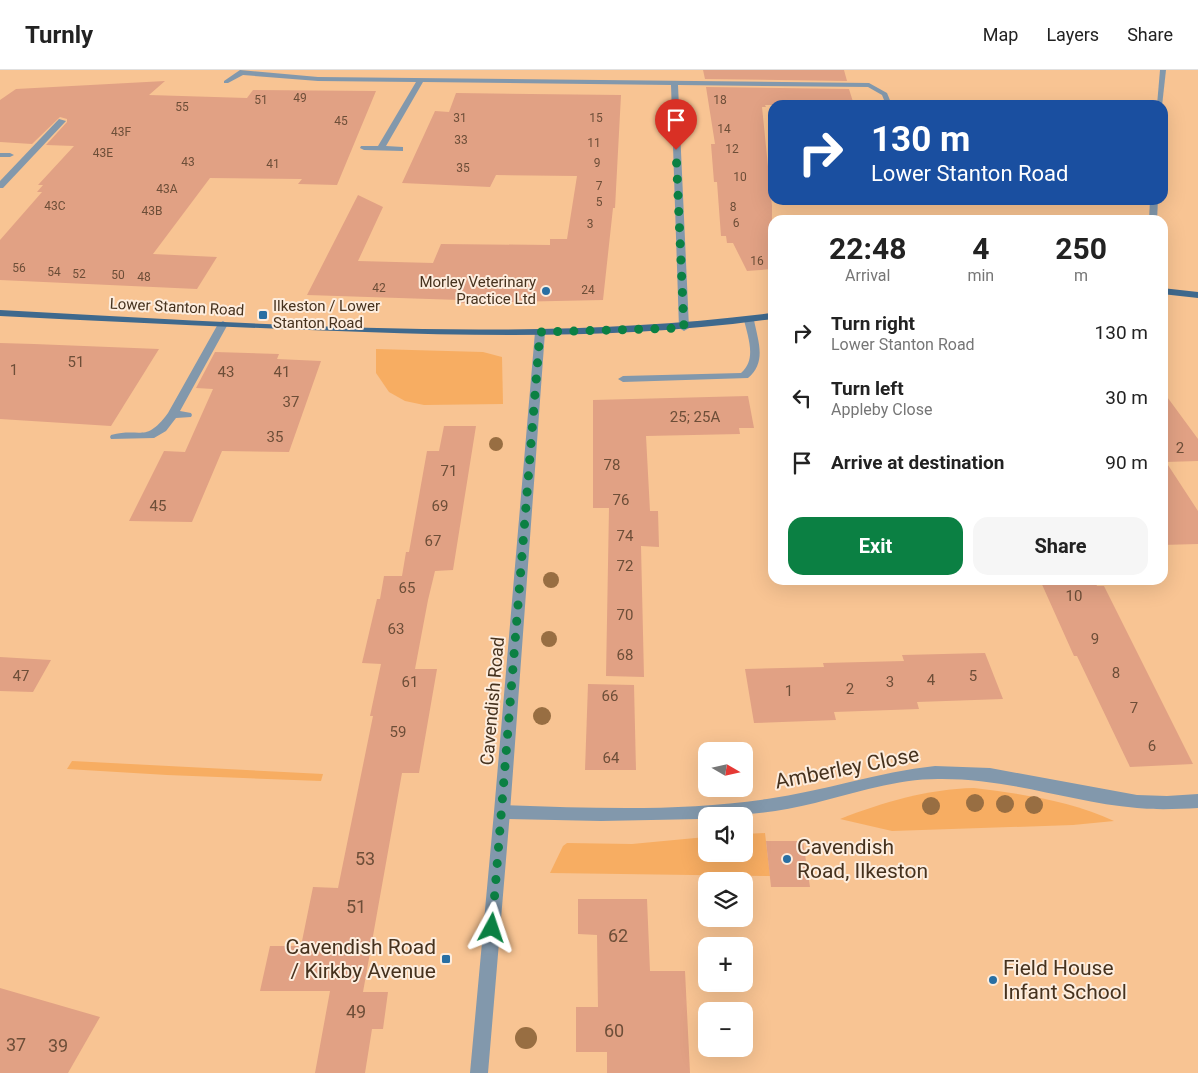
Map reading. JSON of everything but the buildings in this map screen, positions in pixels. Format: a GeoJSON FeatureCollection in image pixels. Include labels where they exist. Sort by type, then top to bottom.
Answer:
{"type":"FeatureCollection","features":[{"type":"Feature","properties":{"kind":"main road"},"geometry":{"type":"LineString","coordinates":[[1168,292],[1198,295]]}},
{"type":"Feature","properties":{"kind":"main road","name":"Lower Stanton Road"},"geometry":{"type":"LineString","coordinates":[[0,313],[438,332],[540,332],[684,328],[768,317]]}},
{"type":"Feature","properties":{"kind":"street"},"geometry":{"type":"LineString","coordinates":[[1160,100],[1163,70]]}},
{"type":"Feature","properties":{"kind":"street"},"geometry":{"type":"LineString","coordinates":[[226,82],[242,71],[302,78],[868,85],[885,94],[887,100]]}},
{"type":"Feature","properties":{"kind":"street"},"geometry":{"type":"LineString","coordinates":[[381,148],[421,80]]}},
{"type":"Feature","properties":{"kind":"street"},"geometry":{"type":"LineString","coordinates":[[674,82],[684,328]]}},
{"type":"Feature","properties":{"kind":"street"},"geometry":{"type":"LineString","coordinates":[[0,186],[62,121]]}},
{"type":"Feature","properties":{"kind":"street"},"geometry":{"type":"LineString","coordinates":[[364,148],[400,149]]}},
{"type":"Feature","properties":{"kind":"street"},"geometry":{"type":"LineString","coordinates":[[0,155],[10,155]]}},
{"type":"Feature","properties":{"kind":"street"},"geometry":{"type":"LineString","coordinates":[[623,379],[744,376],[752,371],[755,364],[755,351],[749,320]]}},
{"type":"Feature","properties":{"kind":"street"},"geometry":{"type":"LineString","coordinates":[[115,437],[150,436],[162,429],[173,414],[224,324]]}},
{"type":"Feature","properties":{"kind":"street","name":"Cavendish Road"},"geometry":{"type":"LineString","coordinates":[[479,1073],[502,812],[540,332]]}},
{"type":"Feature","properties":{"kind":"street"},"geometry":{"type":"LineString","coordinates":[[173,414],[187,415]]}},
{"type":"Feature","properties":{"kind":"street","name":"Amberley Close"},"geometry":{"type":"LineString","coordinates":[[502,812],[599,815],[684,812],[765,806],[814,797],[904,776],[960,772],[998,775],[1119,801],[1155,804],[1198,801]]}},
{"type":"Feature","properties":{"kind":"shaded area"},"geometry":{"type":"Polygon","coordinates":[[[376,349],[483,352],[502,357],[503,404],[424,405],[405,401],[389,392],[376,373],[376,349]]]}},
{"type":"Feature","properties":{"kind":"shaded area"},"geometry":{"type":"Polygon","coordinates":[[[72,761],[323,774],[321,781],[67,769],[72,761]]]}},
{"type":"Feature","properties":{"kind":"shaded area"},"geometry":{"type":"Polygon","coordinates":[[[974,788],[1063,803],[1114,821],[1073,825],[892,831],[840,819],[873,807],[923,794],[974,788]]]}},
{"type":"Feature","properties":{"kind":"shaded area"},"geometry":{"type":"Polygon","coordinates":[[[765,833],[770,876],[753,876],[753,872],[698,872],[698,875],[550,873],[563,846],[567,843],[632,844],[698,838],[698,862],[753,862],[753,834],[765,833]]]}},
{"type":"Feature","properties":{"kind":"place","name":"Morley Veterinary Practice Ltd"},"geometry":{"type":"Point","coordinates":[546,291]}},
{"type":"Feature","properties":{"kind":"place","name":"Ilkeston / Lower Stanton Road"},"geometry":{"type":"Point","coordinates":[263,315]}},
{"type":"Feature","properties":{"kind":"place","name":"Cavendish Road, Ilkeston"},"geometry":{"type":"Point","coordinates":[787,859]}},
{"type":"Feature","properties":{"kind":"place","name":"Cavendish Road / Kirkby Avenue"},"geometry":{"type":"Point","coordinates":[446,959]}},
{"type":"Feature","properties":{"kind":"place","name":"Field House Infant School"},"geometry":{"type":"Point","coordinates":[993,980]}},
{"type":"Feature","properties":{"kind":"route"},"geometry":{"type":"LineString","coordinates":[[492,928],[540,332],[607,332],[684,328],[676,150]]}}]}
